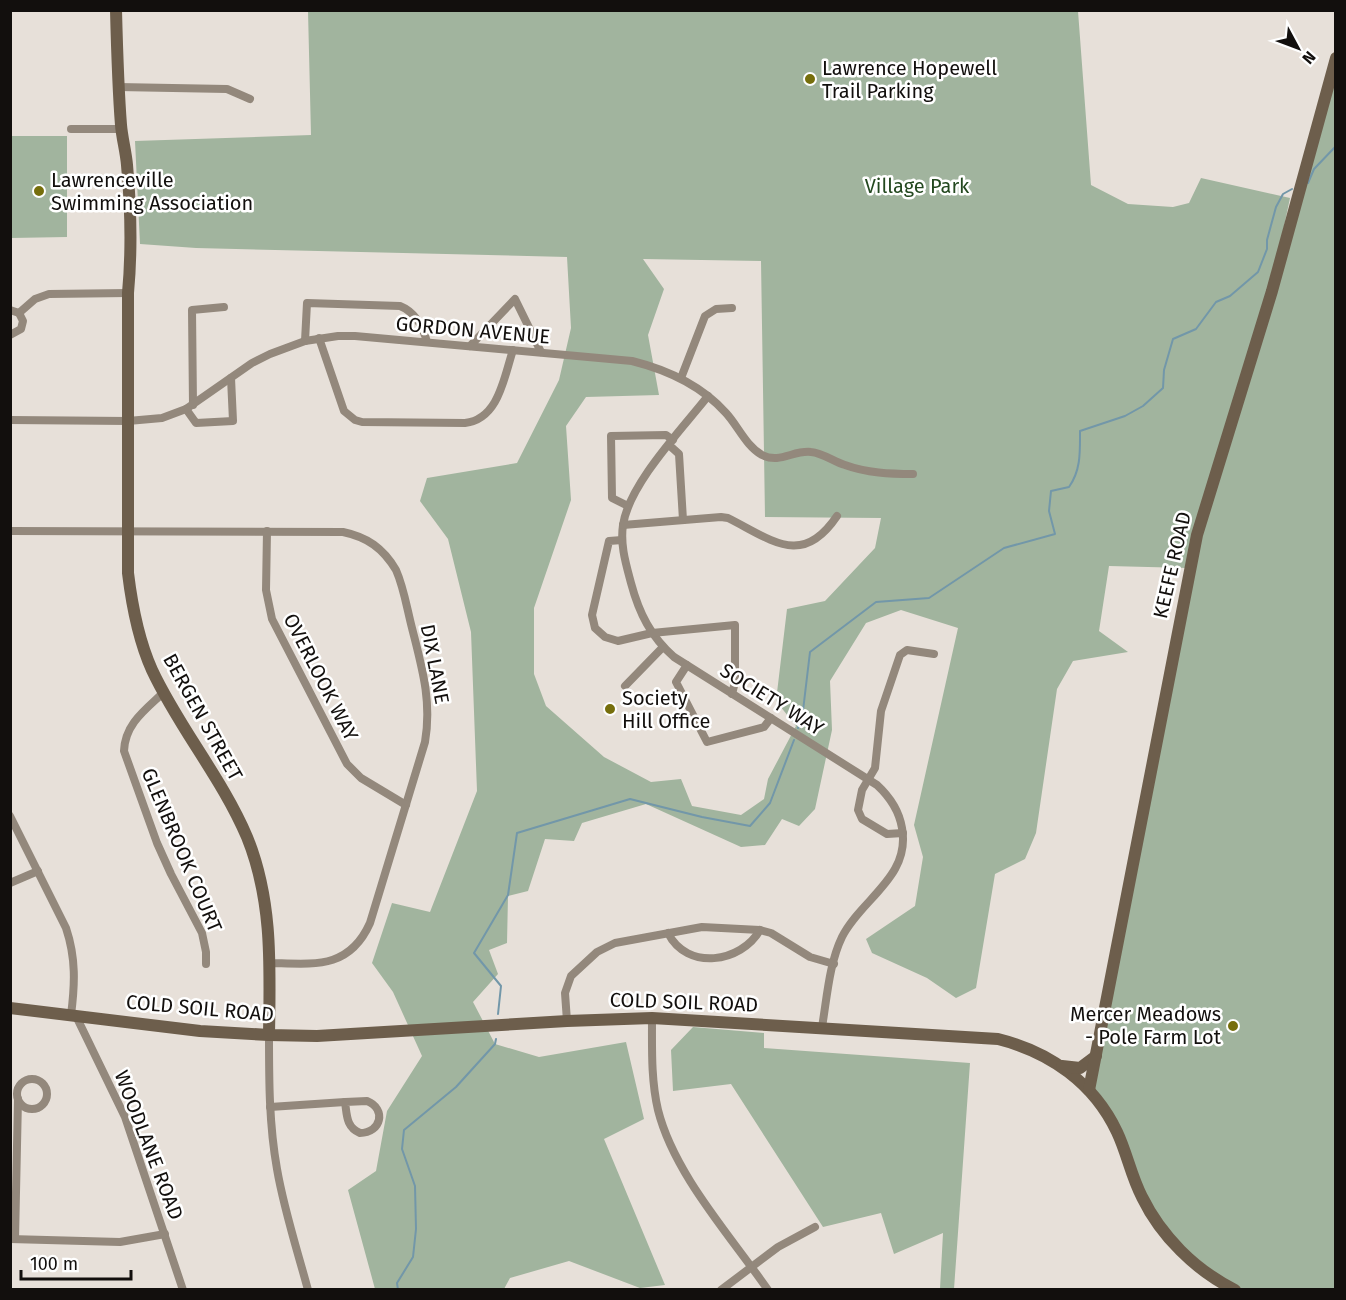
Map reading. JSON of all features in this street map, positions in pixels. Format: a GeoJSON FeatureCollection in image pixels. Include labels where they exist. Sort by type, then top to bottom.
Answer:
{"type":"FeatureCollection","features":[{"type":"Feature","properties":{"kind":"street","name":"BERGEN STREET"},"geometry":{"type":"LineString","coordinates":[[116,10],[121,129],[127,163],[132,229],[128,293],[128,573],[135,618],[148,660],[163,693],[235,812],[260,876],[266,902],[269,933],[272,1139],[282,1194],[308,1290]]}},
{"type":"Feature","properties":{"kind":"street","name":"KEEFE ROAD"},"geometry":{"type":"LineString","coordinates":[[1089,1090],[1197,535],[1272,291],[1335,58]]}},
{"type":"Feature","properties":{"kind":"street"},"geometry":{"type":"LineString","coordinates":[[118,87],[227,89],[250,99]]}},
{"type":"Feature","properties":{"kind":"street"},"geometry":{"type":"LineString","coordinates":[[71,129],[121,129]]}},
{"type":"Feature","properties":{"kind":"street"},"geometry":{"type":"LineString","coordinates":[[10,335],[18,333],[23,326],[15,312],[35,299],[49,294],[128,293]]}},
{"type":"Feature","properties":{"kind":"street"},"geometry":{"type":"LineString","coordinates":[[470,346],[515,299],[541,352]]}},
{"type":"Feature","properties":{"kind":"street"},"geometry":{"type":"LineString","coordinates":[[305,341],[307,303],[400,306],[412,313],[427,342]]}},
{"type":"Feature","properties":{"kind":"street"},"geometry":{"type":"LineString","coordinates":[[225,307],[192,310],[190,407],[196,423],[233,421],[231,378]]}},
{"type":"Feature","properties":{"kind":"street"},"geometry":{"type":"LineString","coordinates":[[681,378],[705,316],[716,309],[732,308]]}},
{"type":"Feature","properties":{"kind":"street","name":"GORDON AVENUE"},"geometry":{"type":"LineString","coordinates":[[10,420],[128,421],[162,418],[190,407],[270,354],[305,341],[355,336],[632,361],[658,368],[681,378],[708,396],[726,413],[755,450],[763,455],[779,458],[809,452],[859,470],[913,474]]}},
{"type":"Feature","properties":{"kind":"street"},"geometry":{"type":"LineString","coordinates":[[319,339],[344,411],[355,420],[362,422],[465,423],[479,420],[495,404],[513,350]]}},
{"type":"Feature","properties":{"kind":"street","name":"SOCIETY WAY"},"geometry":{"type":"LineString","coordinates":[[708,396],[640,483],[628,506],[623,525],[624,558],[645,622],[663,647],[687,665],[885,792],[898,812],[903,833],[903,849],[896,868],[849,925],[837,950],[822,1027]]}},
{"type":"Feature","properties":{"kind":"street"},"geometry":{"type":"LineString","coordinates":[[628,506],[612,498],[610,436],[666,435],[679,454],[683,520]]}},
{"type":"Feature","properties":{"kind":"street"},"geometry":{"type":"LineString","coordinates":[[623,525],[721,517],[728,518],[780,544],[797,546],[813,541],[837,516]]}},
{"type":"Feature","properties":{"kind":"street"},"geometry":{"type":"LineString","coordinates":[[10,531],[128,531]]}},
{"type":"Feature","properties":{"kind":"street","name":"DIX LANE"},"geometry":{"type":"LineString","coordinates":[[128,531],[343,532],[364,538],[382,550],[396,570],[426,686],[429,710],[425,742],[370,923],[360,940],[345,954],[328,962],[317,964],[270,963]]}},
{"type":"Feature","properties":{"kind":"street","name":"OVERLOOK WAY"},"geometry":{"type":"LineString","coordinates":[[267,531],[266,590],[276,628],[347,764],[361,778],[406,805]]}},
{"type":"Feature","properties":{"kind":"street"},"geometry":{"type":"LineString","coordinates":[[622,540],[609,541],[593,611],[593,622],[600,634],[611,640],[618,640],[652,633],[735,625],[735,682],[732,694]]}},
{"type":"Feature","properties":{"kind":"street"},"geometry":{"type":"LineString","coordinates":[[625,686],[663,647]]}},
{"type":"Feature","properties":{"kind":"street"},"geometry":{"type":"LineString","coordinates":[[903,833],[887,834],[862,819],[859,815],[862,790],[875,768],[881,711],[900,655],[907,650],[934,654]]}},
{"type":"Feature","properties":{"kind":"street"},"geometry":{"type":"LineString","coordinates":[[687,665],[676,682],[707,742],[764,727],[771,718]]}},
{"type":"Feature","properties":{"kind":"street","name":"GLENBROOK COURT"},"geometry":{"type":"LineString","coordinates":[[163,693],[130,726],[124,742],[124,752],[158,843],[176,884],[202,933],[206,963]]}},
{"type":"Feature","properties":{"kind":"street"},"geometry":{"type":"LineString","coordinates":[[10,816],[71,942],[75,975],[74,1016]]}},
{"type":"Feature","properties":{"kind":"street"},"geometry":{"type":"LineString","coordinates":[[10,883],[38,871]]}},
{"type":"Feature","properties":{"kind":"street"},"geometry":{"type":"LineString","coordinates":[[567,1021],[565,1001],[568,983],[577,969],[592,956],[615,943],[702,927],[760,930],[771,933],[810,957],[834,964]]}},
{"type":"Feature","properties":{"kind":"street"},"geometry":{"type":"LineString","coordinates":[[668,933],[677,947],[708,960],[720,958],[750,944],[760,930]]}},
{"type":"Feature","properties":{"kind":"street","name":"COLD SOIL ROAD"},"geometry":{"type":"LineString","coordinates":[[10,1008],[200,1031],[269,1035],[314,1036],[651,1018],[998,1039],[1029,1048],[1060,1066],[1089,1090],[1113,1125],[1142,1197],[1163,1231],[1201,1269],[1234,1290]]}},
{"type":"Feature","properties":{"kind":"street","name":"WOODLANE ROAD"},"geometry":{"type":"LineString","coordinates":[[74,1016],[125,1117],[183,1290]]}},
{"type":"Feature","properties":{"kind":"street"},"geometry":{"type":"LineString","coordinates":[[651,1018],[654,1092],[670,1146],[688,1179],[768,1290]]}},
{"type":"Feature","properties":{"kind":"street"},"geometry":{"type":"LineString","coordinates":[[1060,1066],[1080,1068],[1096,1056]]}},
{"type":"Feature","properties":{"kind":"street"},"geometry":{"type":"LineString","coordinates":[[18,1099],[13,1239],[120,1242],[165,1234]]}},
{"type":"Feature","properties":{"kind":"street"},"geometry":{"type":"LineString","coordinates":[[270,1107],[361,1100],[372,1103],[379,1112],[380,1117],[376,1127],[366,1133],[354,1131],[347,1122],[345,1102]]}},
{"type":"Feature","properties":{"kind":"street"},"geometry":{"type":"LineString","coordinates":[[721,1290],[778,1247],[815,1227]]}},
{"type":"Feature","properties":{"kind":"green space","name":"Village Park"},"geometry":{"type":"Polygon","coordinates":[[[308,11],[1078,11],[1091,185],[1128,204],[1173,207],[1189,203],[1201,178],[1290,198],[1270,293],[1335,65],[1335,1289],[1235,1289],[1163,1231],[1123,1146],[1089,1090],[1187,568],[1109,566],[1099,631],[1128,652],[1073,661],[1057,689],[1036,833],[1025,859],[995,874],[976,988],[956,998],[927,978],[872,953],[866,939],[915,906],[923,857],[914,825],[958,628],[901,610],[866,623],[830,681],[832,730],[815,809],[799,826],[782,819],[765,845],[741,847],[646,804],[582,823],[574,841],[545,839],[528,891],[508,896],[507,943],[489,950],[498,974],[473,1002],[495,1044],[539,1057],[626,1042],[644,1119],[604,1139],[665,1285],[640,1288],[569,1261],[510,1278],[504,1289],[375,1289],[348,1190],[376,1171],[387,1111],[422,1056],[393,992],[372,963],[392,903],[430,912],[477,791],[471,632],[448,539],[420,501],[427,478],[517,463],[559,380],[571,328],[567,257],[196,248],[140,244],[135,141],[311,135],[308,11]],[[643,259],[664,289],[648,335],[659,395],[586,397],[566,426],[571,500],[534,608],[534,674],[546,706],[604,757],[651,782],[681,779],[692,806],[741,815],[764,799],[768,779],[796,726],[776,701],[787,609],[825,601],[875,548],[881,518],[765,517],[761,261],[643,259]]]}},
{"type":"Feature","properties":{"kind":"green space","name":"Lawrenceville Swimming Association"},"geometry":{"type":"Polygon","coordinates":[[[11,136],[67,136],[67,237],[11,238],[11,136]]]}},
{"type":"Feature","properties":{"kind":"green space"},"geometry":{"type":"Polygon","coordinates":[[[693,1027],[764,1033],[764,1048],[970,1063],[954,1289],[940,1289],[943,1233],[894,1254],[881,1213],[823,1227],[731,1084],[673,1091],[671,1050],[693,1027]]]}},
{"type":"Feature","properties":{"kind":"waterway"},"geometry":{"type":"LineString","coordinates":[[1308,183],[1314,169],[1336,146]]}},
{"type":"Feature","properties":{"kind":"waterway"},"geometry":{"type":"LineString","coordinates":[[798,728],[802,719],[810,652],[876,602],[929,598],[1004,548],[1055,534],[1049,511],[1051,491],[1069,487],[1073,481],[1079,461],[1080,431],[1125,416],[1143,406],[1163,388],[1164,370],[1173,339],[1196,329],[1216,302],[1230,296],[1258,272],[1267,249],[1267,240],[1276,207],[1283,194],[1292,189]]}},
{"type":"Feature","properties":{"kind":"waterway"},"geometry":{"type":"LineString","coordinates":[[498,1014],[501,986],[474,953],[508,895],[517,833],[630,799],[750,826],[770,803],[794,740]]}},
{"type":"Feature","properties":{"kind":"waterway"},"geometry":{"type":"LineString","coordinates":[[398,1290],[397,1283],[413,1257],[416,1229],[415,1186],[402,1149],[404,1130],[456,1087],[495,1044],[496,1039]]}},
{"type":"Feature","properties":{"kind":"place","name":"Lawrence Hopewell Trail Parking"},"geometry":{"type":"Point","coordinates":[810,79]}},
{"type":"Feature","properties":{"kind":"place","name":"Lawrenceville Swimming Association"},"geometry":{"type":"Point","coordinates":[39,191]}},
{"type":"Feature","properties":{"kind":"place","name":"Society Hill Office"},"geometry":{"type":"Point","coordinates":[610,709]}},
{"type":"Feature","properties":{"kind":"place","name":"Mercer Meadows - Pole Farm Lot"},"geometry":{"type":"Point","coordinates":[1233,1026]}}]}
